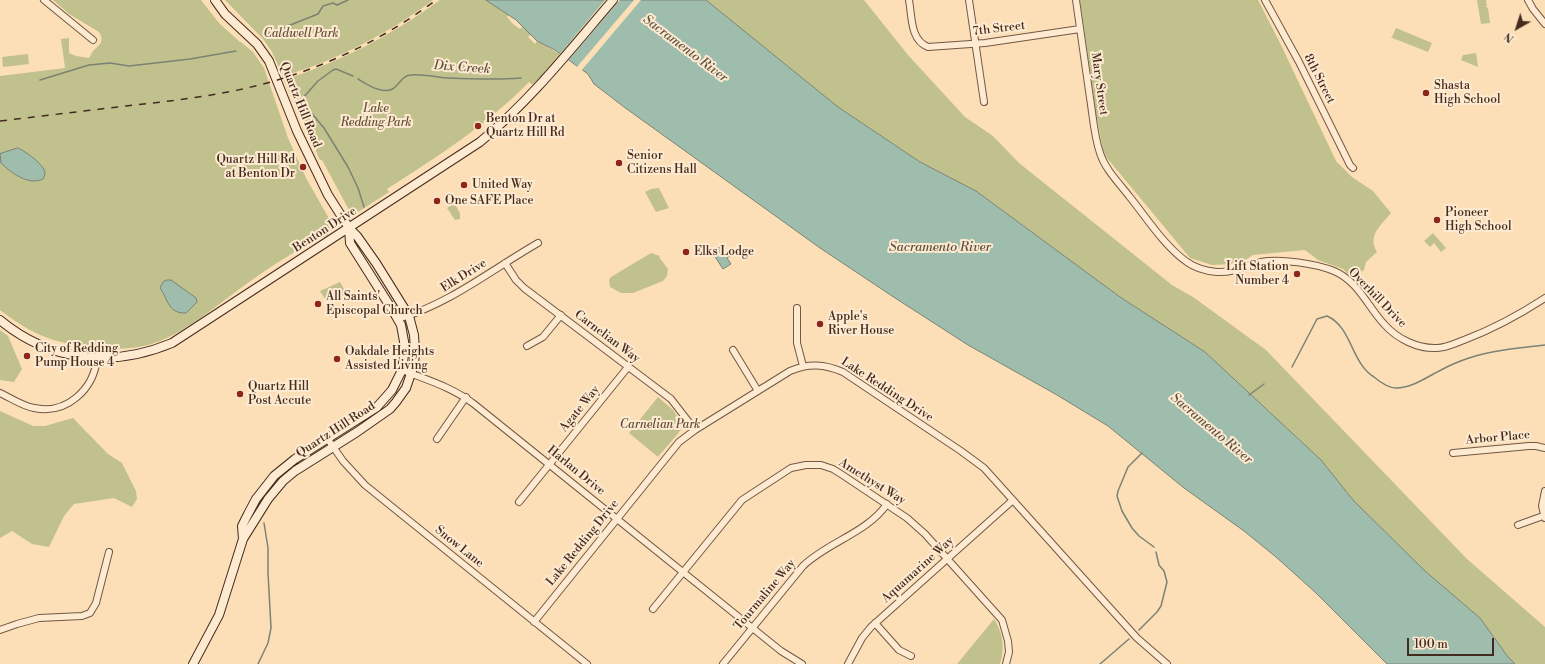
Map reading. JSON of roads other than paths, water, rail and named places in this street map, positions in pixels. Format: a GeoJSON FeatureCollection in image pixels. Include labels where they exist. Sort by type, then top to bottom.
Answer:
{"type":"FeatureCollection","features":[{"type":"Feature","properties":{"kind":"main road","name":"Quartz Hill Road"},"geometry":{"type":"LineString","coordinates":[[193,664],[219,615],[243,539],[268,499],[286,478],[295,471],[377,420],[390,409],[402,395],[414,365],[415,351],[414,335],[409,316],[372,257],[357,236],[348,228],[328,195],[310,160],[267,57],[257,44],[225,14],[215,0]]}},
{"type":"Feature","properties":{"kind":"main road","name":"Benton Drive"},"geometry":{"type":"LineString","coordinates":[[0,320],[25,338],[48,349],[66,354],[97,358],[129,356],[160,348],[172,343],[480,142],[513,114],[549,76],[613,0]]}},
{"type":"Feature","properties":{"kind":"main road","name":"Quartz Hill Road"},"geometry":{"type":"LineString","coordinates":[[243,539],[242,530],[244,522],[256,499],[269,481],[287,464],[380,404],[392,390],[402,370],[405,347],[404,337],[398,319],[350,243],[348,228]]}},
{"type":"Feature","properties":{"kind":"street"},"geometry":{"type":"LineString","coordinates":[[44,0],[93,40]]}},
{"type":"Feature","properties":{"kind":"street","name":"7th Street"},"geometry":{"type":"LineString","coordinates":[[909,0],[916,37],[920,43],[928,47],[985,43],[1080,29]]}},
{"type":"Feature","properties":{"kind":"street"},"geometry":{"type":"LineString","coordinates":[[969,0],[984,102]]}},
{"type":"Feature","properties":{"kind":"street","name":"Mary Street"},"geometry":{"type":"LineString","coordinates":[[1076,0],[1097,144],[1102,159],[1108,169]]}},
{"type":"Feature","properties":{"kind":"street","name":"8th Street"},"geometry":{"type":"LineString","coordinates":[[1265,0],[1299,62],[1350,165],[1353,168]]}},
{"type":"Feature","properties":{"kind":"street"},"geometry":{"type":"LineString","coordinates":[[1528,0],[1545,24]]}},
{"type":"Feature","properties":{"kind":"street","name":"Overhill Drive"},"geometry":{"type":"LineString","coordinates":[[1108,169],[1166,242],[1190,264],[1207,270],[1222,272],[1232,271],[1270,261],[1296,262],[1329,269],[1342,275],[1351,283],[1390,330],[1400,338],[1418,345],[1437,348],[1460,341],[1509,321],[1545,298]]}},
{"type":"Feature","properties":{"kind":"street","name":"Elk Drive"},"geometry":{"type":"LineString","coordinates":[[398,319],[446,301],[538,243]]}},
{"type":"Feature","properties":{"kind":"street","name":"Carnelian Way"},"geometry":{"type":"LineString","coordinates":[[505,263],[516,280],[524,288],[674,402],[694,430]]}},
{"type":"Feature","properties":{"kind":"street"},"geometry":{"type":"LineString","coordinates":[[797,308],[796,333],[803,366]]}},
{"type":"Feature","properties":{"kind":"street"},"geometry":{"type":"LineString","coordinates":[[527,346],[543,337],[561,315]]}},
{"type":"Feature","properties":{"kind":"street"},"geometry":{"type":"LineString","coordinates":[[733,350],[758,390]]}},
{"type":"Feature","properties":{"kind":"street"},"geometry":{"type":"LineString","coordinates":[[0,393],[32,408],[46,409],[62,406],[76,398],[88,386],[94,373],[97,358]]}},
{"type":"Feature","properties":{"kind":"street","name":"Lake Redding Drive"},"geometry":{"type":"LineString","coordinates":[[534,622],[676,445],[694,430],[758,390],[790,371],[812,364],[822,365],[842,372],[978,463],[1130,631],[1167,664]]}},
{"type":"Feature","properties":{"kind":"street","name":"Agate Way"},"geometry":{"type":"LineString","coordinates":[[519,502],[628,367]]}},
{"type":"Feature","properties":{"kind":"street","name":"Harlan Drive"},"geometry":{"type":"LineString","coordinates":[[402,370],[446,387],[466,397],[752,627],[786,654],[802,664]]}},
{"type":"Feature","properties":{"kind":"street"},"geometry":{"type":"LineString","coordinates":[[437,439],[466,397]]}},
{"type":"Feature","properties":{"kind":"street","name":"Snow Lane"},"geometry":{"type":"LineString","coordinates":[[327,438],[333,448],[365,486],[587,664]]}},
{"type":"Feature","properties":{"kind":"street","name":"Arbor Place"},"geometry":{"type":"LineString","coordinates":[[1452,453],[1529,446],[1545,448]]}},
{"type":"Feature","properties":{"kind":"street","name":"Amethyst Way"},"geometry":{"type":"LineString","coordinates":[[653,609],[739,502],[778,476],[796,467],[815,464],[833,469],[887,504],[920,529],[1002,620],[1008,641],[1009,652],[1006,664]]}},
{"type":"Feature","properties":{"kind":"street"},"geometry":{"type":"LineString","coordinates":[[1518,525],[1544,517],[1542,506],[1545,491]]}},
{"type":"Feature","properties":{"kind":"street","name":"Aquamarine Way"},"geometry":{"type":"LineString","coordinates":[[848,664],[862,638],[875,623],[1013,500]]}},
{"type":"Feature","properties":{"kind":"street","name":"Tourmaline Way"},"geometry":{"type":"LineString","coordinates":[[723,664],[797,572],[809,560],[867,524],[880,514],[887,504]]}},
{"type":"Feature","properties":{"kind":"street"},"geometry":{"type":"LineString","coordinates":[[0,630],[39,618],[82,616],[90,612],[96,603],[109,552]]}},
{"type":"Feature","properties":{"kind":"street"},"geometry":{"type":"LineString","coordinates":[[875,623],[896,647],[911,656]]}},
{"type":"Feature","properties":{"kind":"water","name":"Sacramento River"},"geometry":{"type":"Polygon","coordinates":[[[486,0],[706,0],[838,107],[920,162],[976,191],[1120,297],[1205,352],[1321,460],[1353,500],[1425,571],[1480,618],[1508,657],[1515,664],[1387,664],[1316,593],[1276,557],[1244,531],[1184,488],[1108,426],[1057,395],[968,345],[820,248],[624,107],[594,84],[588,74],[555,50],[537,41],[516,20],[486,0]]]}},
{"type":"Feature","properties":{"kind":"water"},"geometry":{"type":"Polygon","coordinates":[[[18,148],[30,155],[42,166],[45,173],[43,179],[38,181],[26,180],[10,171],[1,163],[0,154],[18,148]]]}},
{"type":"Feature","properties":{"kind":"water"},"geometry":{"type":"Polygon","coordinates":[[[720,247],[724,253],[732,248],[735,253],[727,258],[731,264],[723,269],[712,252],[720,247]]]}},
{"type":"Feature","properties":{"kind":"water"},"geometry":{"type":"Polygon","coordinates":[[[171,280],[196,298],[197,302],[186,313],[175,311],[169,305],[160,288],[163,282],[171,280]]]}},
{"type":"Feature","properties":{"kind":"waterway"},"geometry":{"type":"LineString","coordinates":[[265,35],[318,14],[323,6],[333,3],[337,5],[348,0]]}},
{"type":"Feature","properties":{"kind":"waterway"},"geometry":{"type":"LineString","coordinates":[[40,80],[89,65],[110,63],[129,66],[190,59],[236,51]]}},
{"type":"Feature","properties":{"kind":"waterway"},"geometry":{"type":"LineString","coordinates":[[353,76],[336,69],[333,70],[318,81],[302,99],[308,109],[324,128],[348,167],[358,188],[364,207]]}},
{"type":"Feature","properties":{"kind":"waterway","name":"Dix Creek"},"geometry":{"type":"LineString","coordinates":[[358,79],[378,89],[388,90],[393,89],[404,77],[411,75],[475,79],[521,78]]}},
{"type":"Feature","properties":{"kind":"waterway"},"geometry":{"type":"LineString","coordinates":[[1292,367],[1317,319],[1327,316],[1342,328],[1360,363],[1366,371],[1381,383],[1393,388],[1402,388],[1414,384],[1451,365],[1478,355],[1545,345]]}},
{"type":"Feature","properties":{"kind":"waterway"},"geometry":{"type":"LineString","coordinates":[[1249,395],[1264,384]]}},
{"type":"Feature","properties":{"kind":"waterway"},"geometry":{"type":"LineString","coordinates":[[1142,453],[1128,467],[1117,496],[1122,511],[1132,528],[1139,536],[1154,547]]}},
{"type":"Feature","properties":{"kind":"waterway"},"geometry":{"type":"LineString","coordinates":[[258,664],[268,643],[271,628],[268,548],[264,523]]}},
{"type":"Feature","properties":{"kind":"waterway"},"geometry":{"type":"LineString","coordinates":[[1139,630],[1161,606],[1167,582],[1164,571],[1159,565],[1156,552]]}},
{"type":"Feature","properties":{"kind":"waterway"},"geometry":{"type":"LineString","coordinates":[[1100,664],[1129,639]]}},
{"type":"Feature","properties":{"kind":"railway"},"geometry":{"type":"LineString","coordinates":[[0,121],[187,99],[267,83],[307,70],[346,54],[383,35],[436,0]]}},
{"type":"Feature","properties":{"kind":"place","name":"Shasta High School"},"geometry":{"type":"Point","coordinates":[1426,93]}},
{"type":"Feature","properties":{"kind":"place","name":"Benton Dr at Quartz Hill Rd"},"geometry":{"type":"Point","coordinates":[478,126]}},
{"type":"Feature","properties":{"kind":"place","name":"Senior Citizens Hall"},"geometry":{"type":"Point","coordinates":[619,163]}},
{"type":"Feature","properties":{"kind":"place","name":"Quartz Hill Rd at Benton Dr"},"geometry":{"type":"Point","coordinates":[303,167]}},
{"type":"Feature","properties":{"kind":"place","name":"United Way"},"geometry":{"type":"Point","coordinates":[464,185]}},
{"type":"Feature","properties":{"kind":"place","name":"One SAFE Place"},"geometry":{"type":"Point","coordinates":[437,201]}},
{"type":"Feature","properties":{"kind":"place","name":"Pioneer High School"},"geometry":{"type":"Point","coordinates":[1437,220]}},
{"type":"Feature","properties":{"kind":"place","name":"Elks Lodge"},"geometry":{"type":"Point","coordinates":[686,252]}},
{"type":"Feature","properties":{"kind":"place","name":"Lift Station Number 4"},"geometry":{"type":"Point","coordinates":[1297,274]}},
{"type":"Feature","properties":{"kind":"place","name":"All Saints' Episcopal Church"},"geometry":{"type":"Point","coordinates":[318,304]}},
{"type":"Feature","properties":{"kind":"place","name":"Apple's River House"},"geometry":{"type":"Point","coordinates":[820,324]}},
{"type":"Feature","properties":{"kind":"place","name":"City of Redding Pump House 4"},"geometry":{"type":"Point","coordinates":[27,356]}},
{"type":"Feature","properties":{"kind":"place","name":"Oakdale Heights Assisted Living"},"geometry":{"type":"Point","coordinates":[337,359]}},
{"type":"Feature","properties":{"kind":"place","name":"Quartz Hill Post Accute"},"geometry":{"type":"Point","coordinates":[240,394]}},
{"type":"Feature","properties":{"kind":"park label","name":"Caldwell Park"},"geometry":{"type":"Point","coordinates":[301,34]}},
{"type":"Feature","properties":{"kind":"park label","name":"Lake Redding Park"},"geometry":{"type":"Point","coordinates":[376,116]}},
{"type":"Feature","properties":{"kind":"park label","name":"Carnelian Park"},"geometry":{"type":"Point","coordinates":[660,425]}}]}
